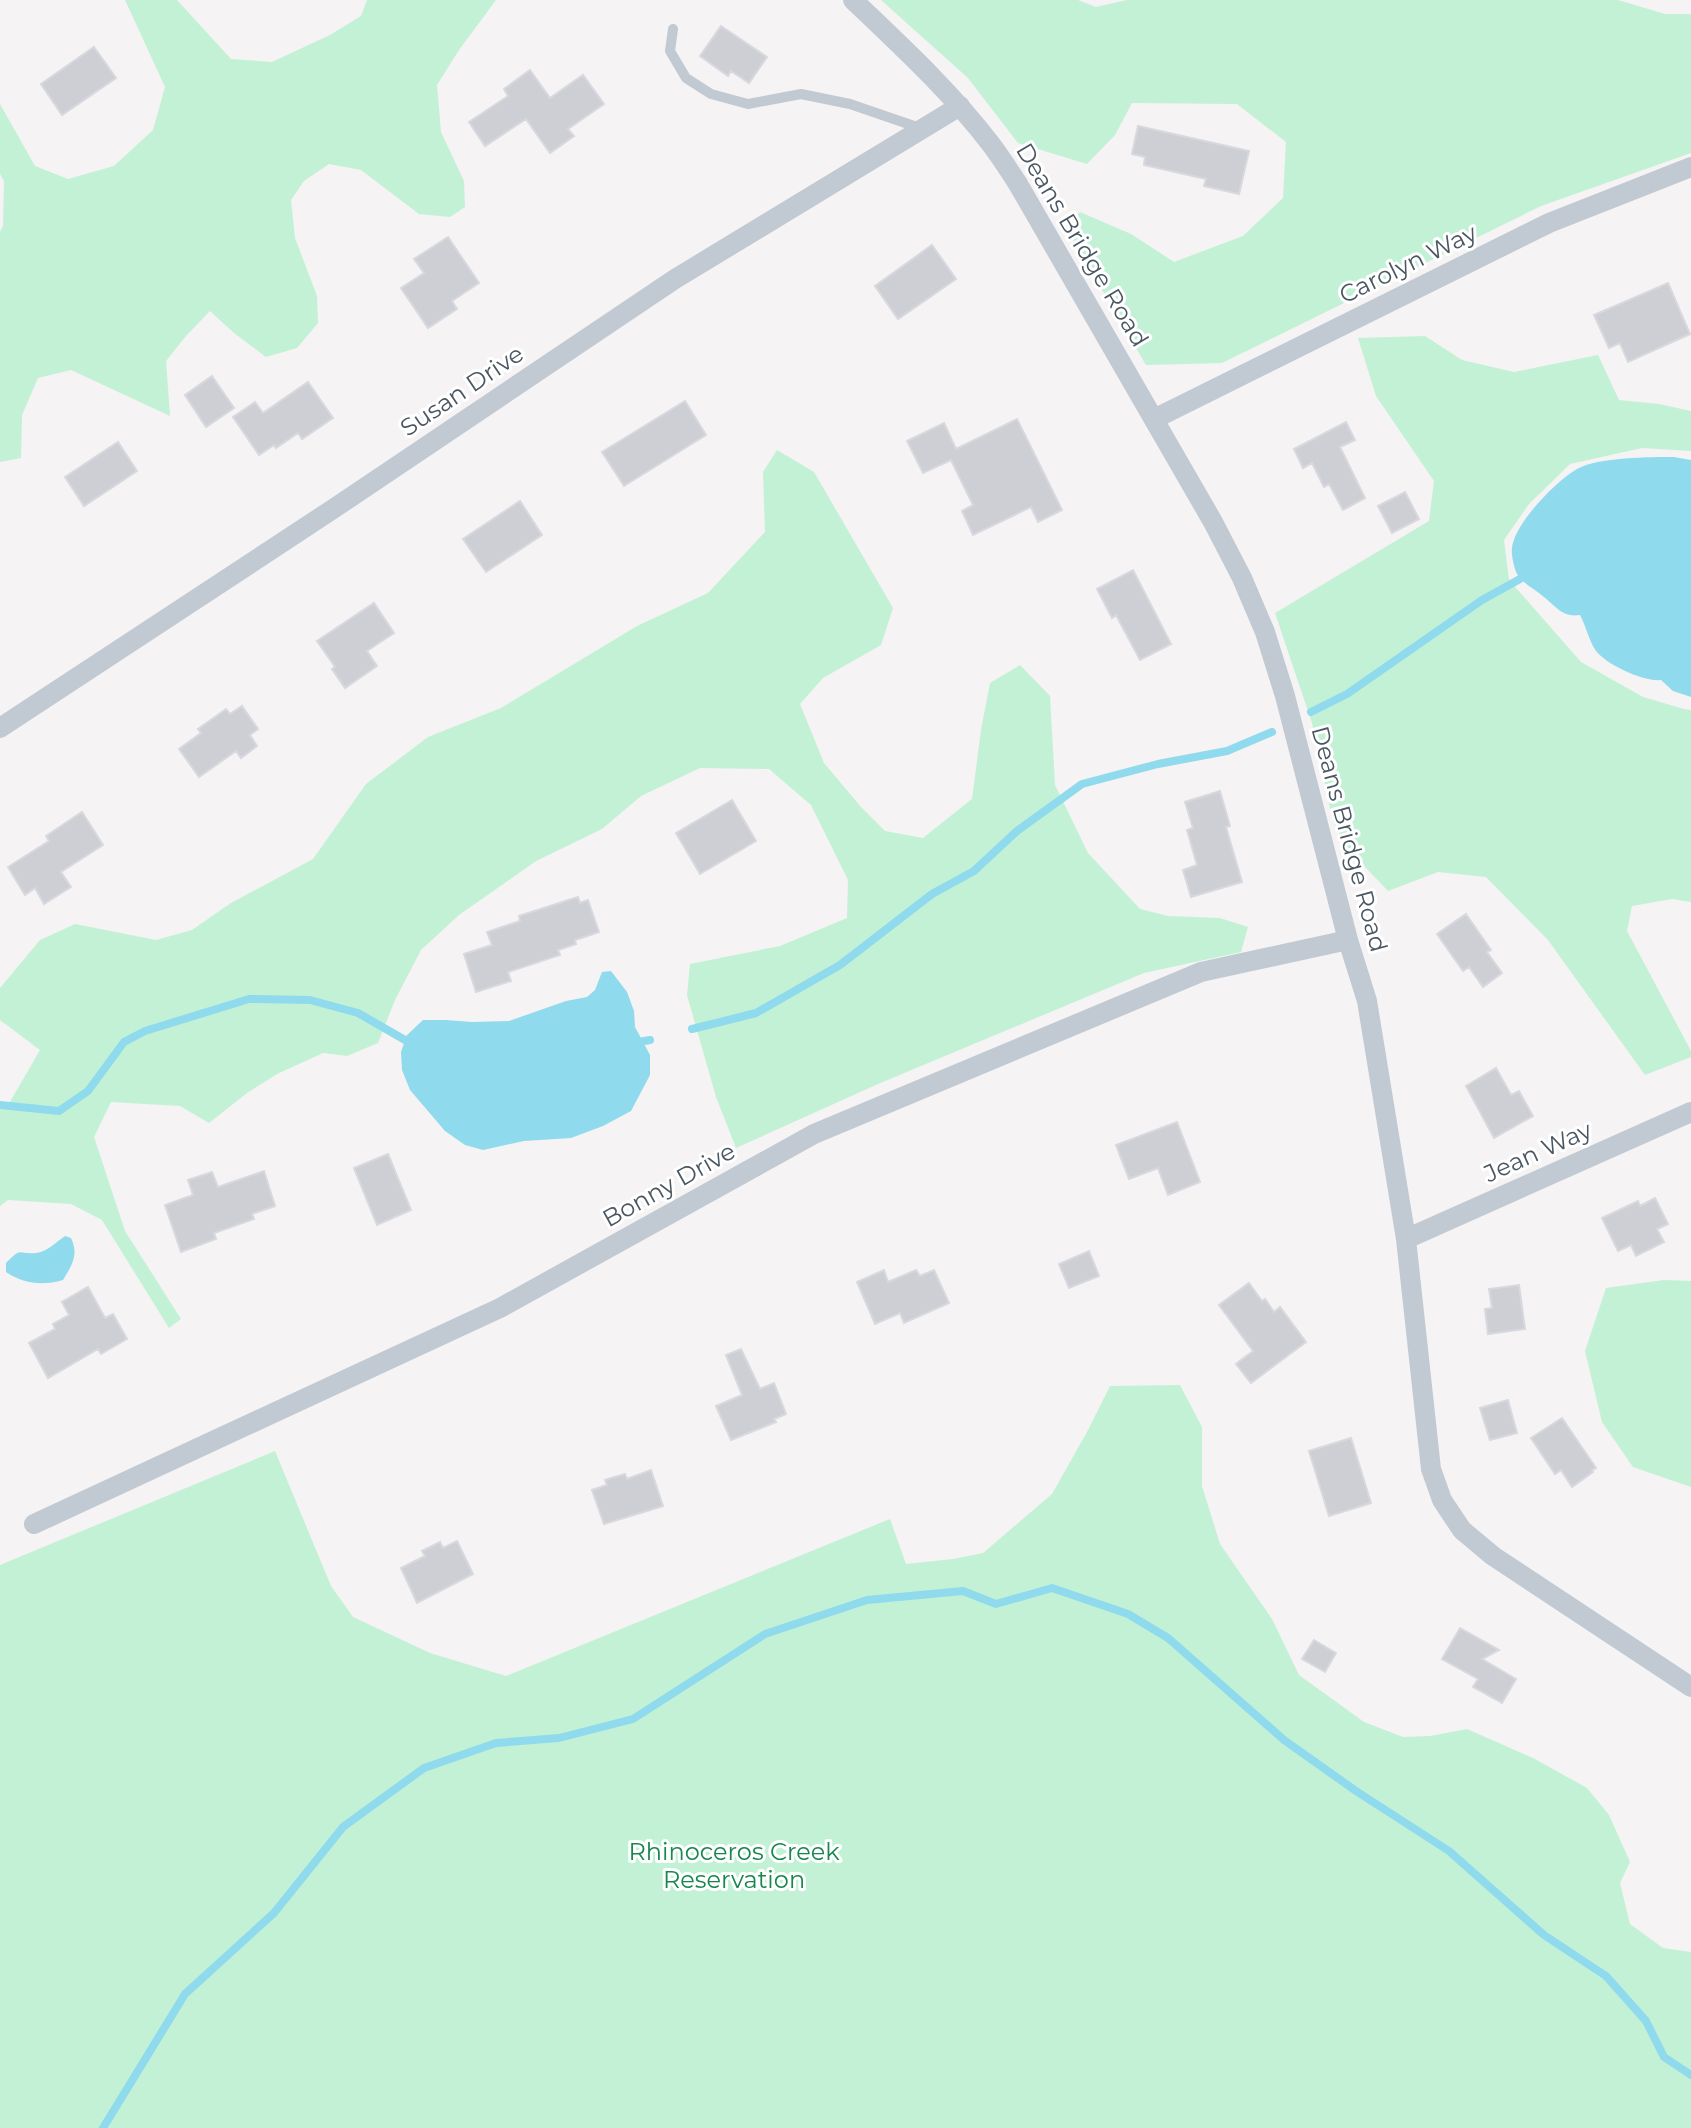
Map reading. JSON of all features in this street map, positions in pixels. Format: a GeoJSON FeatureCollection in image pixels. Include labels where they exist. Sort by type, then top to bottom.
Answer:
{"type":"FeatureCollection","features":[{"type":"Feature","properties":{"kind":"street","name":"Deans Bridge Road"},"geometry":{"type":"LineString","coordinates":[[853,0],[960,106],[1018,184],[1217,529],[1265,632],[1367,1001],[1406,1239],[1431,1469],[1442,1500],[1462,1530],[1493,1556],[1691,1687]]}},
{"type":"Feature","properties":{"kind":"street","name":"Susan Drive"},"geometry":{"type":"LineString","coordinates":[[0,728],[675,279],[960,106]]}},
{"type":"Feature","properties":{"kind":"street","name":"Carolyn Way"},"geometry":{"type":"LineString","coordinates":[[1154,419],[1549,223],[1691,167]]}},
{"type":"Feature","properties":{"kind":"street","name":"Bonny Drive"},"geometry":{"type":"LineString","coordinates":[[34,1524],[500,1308],[814,1134],[1201,972],[1348,940]]}},
{"type":"Feature","properties":{"kind":"street","name":"Jean Way"},"geometry":{"type":"LineString","coordinates":[[1406,1239],[1691,1112]]}},
{"type":"Feature","properties":{"kind":"lane"},"geometry":{"type":"LineString","coordinates":[[673,29],[670,51],[686,78],[711,94],[748,104],[801,94],[850,104],[922,129]]}},
{"type":"Feature","properties":{"kind":"green space"},"geometry":{"type":"Polygon","coordinates":[[[125,0],[177,0],[231,59],[272,62],[330,35],[361,16],[367,0],[496,0],[437,85],[441,132],[464,181],[465,207],[450,217],[419,214],[361,170],[329,164],[304,181],[291,200],[295,238],[317,296],[318,323],[297,348],[266,357],[210,311],[166,361],[170,416],[71,370],[38,378],[22,415],[21,458],[0,462],[0,232],[3,226],[4,181],[0,174],[0,104],[35,166],[68,179],[114,166],[153,130],[165,87],[125,0]]]}},
{"type":"Feature","properties":{"kind":"green space"},"geometry":{"type":"Polygon","coordinates":[[[881,0],[1078,0],[1096,7],[1127,0],[1618,0],[1665,14],[1691,14],[1691,153],[1541,206],[1222,363],[1146,365],[1065,226],[1080,212],[1131,234],[1174,262],[1243,236],[1283,198],[1286,142],[1237,104],[1132,103],[1115,135],[1087,164],[1018,143],[968,78],[881,0]]]}},
{"type":"Feature","properties":{"kind":"green space"},"geometry":{"type":"Polygon","coordinates":[[[1425,336],[1462,360],[1514,372],[1598,355],[1619,400],[1691,411],[1691,451],[1642,448],[1570,464],[1529,504],[1504,540],[1509,580],[1581,662],[1643,697],[1691,710],[1691,902],[1672,899],[1632,906],[1627,931],[1691,1051],[1691,1057],[1645,1075],[1548,940],[1486,877],[1438,872],[1388,891],[1348,849],[1333,822],[1312,723],[1275,613],[1429,521],[1434,481],[1376,396],[1358,338],[1425,336]]]}},
{"type":"Feature","properties":{"kind":"green space"},"geometry":{"type":"Polygon","coordinates":[[[777,450],[814,472],[893,608],[881,645],[823,678],[800,704],[824,763],[861,807],[885,831],[923,838],[972,799],[990,683],[1020,665],[1050,696],[1055,785],[1088,853],[1140,909],[1168,916],[1220,918],[1248,927],[1241,952],[1144,973],[878,1084],[736,1148],[716,1097],[687,995],[690,964],[780,946],[847,918],[848,880],[811,805],[769,769],[700,768],[641,796],[602,829],[536,861],[459,915],[421,950],[395,1000],[378,1043],[347,1056],[323,1053],[277,1074],[209,1123],[180,1106],[111,1102],[94,1137],[125,1231],[181,1319],[169,1328],[102,1220],[71,1204],[8,1200],[0,1206],[0,1109],[7,1107],[40,1050],[0,1020],[0,988],[40,940],[75,924],[156,940],[192,930],[231,903],[313,859],[366,784],[428,737],[501,708],[637,626],[708,593],[765,532],[763,472],[777,450]]]}},
{"type":"Feature","properties":{"kind":"green space"},"geometry":{"type":"Polygon","coordinates":[[[1664,1280],[1691,1281],[1691,1487],[1633,1467],[1602,1422],[1585,1351],[1606,1288],[1664,1280]]]}},
{"type":"Feature","properties":{"kind":"green space","name":"Rhinoceros Creek Reservation"},"geometry":{"type":"Polygon","coordinates":[[[1180,1385],[1202,1427],[1202,1486],[1220,1544],[1272,1619],[1299,1675],[1364,1722],[1403,1737],[1467,1729],[1533,1758],[1587,1788],[1609,1815],[1630,1862],[1620,1883],[1630,1924],[1663,1948],[1691,1952],[1691,2128],[0,2128],[0,1565],[275,1451],[331,1586],[353,1617],[430,1653],[506,1676],[890,1519],[906,1564],[983,1553],[1052,1494],[1110,1386],[1180,1385]]]}},
{"type":"Feature","properties":{"kind":"water"},"geometry":{"type":"Polygon","coordinates":[[[1674,457],[1691,460],[1691,697],[1673,691],[1661,680],[1626,672],[1608,662],[1596,651],[1580,615],[1569,615],[1560,610],[1525,583],[1516,572],[1512,554],[1515,538],[1528,516],[1548,493],[1577,469],[1611,460],[1674,457]]]}},
{"type":"Feature","properties":{"kind":"water"},"geometry":{"type":"Polygon","coordinates":[[[611,971],[627,992],[634,1011],[635,1027],[650,1055],[650,1075],[631,1111],[571,1138],[524,1141],[483,1150],[465,1145],[445,1131],[410,1090],[402,1070],[401,1052],[407,1035],[423,1020],[509,1021],[587,997],[595,990],[602,972],[611,971]]]}},
{"type":"Feature","properties":{"kind":"water"},"geometry":{"type":"Polygon","coordinates":[[[65,1236],[71,1238],[74,1255],[63,1280],[33,1283],[6,1272],[6,1263],[15,1255],[48,1249],[65,1236]]]}},
{"type":"Feature","properties":{"kind":"building"},"geometry":{"type":"Polygon","coordinates":[[[721,26],[767,57],[749,83],[731,71],[728,76],[700,56],[721,26]]]}},
{"type":"Feature","properties":{"kind":"building"},"geometry":{"type":"Polygon","coordinates":[[[94,47],[116,78],[62,115],[41,84],[94,47]]]}},
{"type":"Feature","properties":{"kind":"building"},"geometry":{"type":"Polygon","coordinates":[[[530,70],[550,98],[583,75],[604,104],[568,129],[574,136],[550,153],[526,119],[485,146],[469,122],[508,96],[504,89],[530,70]]]}},
{"type":"Feature","properties":{"kind":"building"},"geometry":{"type":"Polygon","coordinates":[[[1138,126],[1249,151],[1239,194],[1204,186],[1206,179],[1144,165],[1145,157],[1132,154],[1138,126]]]}},
{"type":"Feature","properties":{"kind":"building"},"geometry":{"type":"Polygon","coordinates":[[[448,237],[479,283],[452,301],[457,309],[428,328],[401,288],[424,273],[414,259],[448,237]]]}},
{"type":"Feature","properties":{"kind":"building"},"geometry":{"type":"Polygon","coordinates":[[[932,245],[956,279],[898,319],[875,286],[932,245]]]}},
{"type":"Feature","properties":{"kind":"building"},"geometry":{"type":"Polygon","coordinates":[[[1668,283],[1690,334],[1628,362],[1620,343],[1609,348],[1594,315],[1668,283]]]}},
{"type":"Feature","properties":{"kind":"building"},"geometry":{"type":"Polygon","coordinates":[[[212,376],[234,408],[206,427],[185,395],[212,376]]]}},
{"type":"Feature","properties":{"kind":"building"},"geometry":{"type":"Polygon","coordinates":[[[308,382],[333,418],[302,439],[298,433],[259,455],[233,417],[255,402],[263,413],[308,382]]]}},
{"type":"Feature","properties":{"kind":"building"},"geometry":{"type":"Polygon","coordinates":[[[685,401],[706,435],[624,486],[602,452],[685,401]]]}},
{"type":"Feature","properties":{"kind":"building"},"geometry":{"type":"Polygon","coordinates":[[[1017,419],[1062,510],[1038,522],[1031,507],[973,535],[962,511],[973,505],[951,460],[923,473],[907,441],[944,423],[956,449],[1017,419]]]}},
{"type":"Feature","properties":{"kind":"building"},"geometry":{"type":"Polygon","coordinates":[[[1346,422],[1355,440],[1340,447],[1365,498],[1343,510],[1329,484],[1324,487],[1312,463],[1303,468],[1294,449],[1346,422]]]}},
{"type":"Feature","properties":{"kind":"building"},"geometry":{"type":"Polygon","coordinates":[[[118,442],[137,471],[84,506],[65,477],[118,442]]]}},
{"type":"Feature","properties":{"kind":"building"},"geometry":{"type":"Polygon","coordinates":[[[1405,492],[1419,519],[1392,533],[1378,506],[1405,492]]]}},
{"type":"Feature","properties":{"kind":"building"},"geometry":{"type":"Polygon","coordinates":[[[520,501],[542,535],[486,572],[463,539],[520,501]]]}},
{"type":"Feature","properties":{"kind":"building"},"geometry":{"type":"Polygon","coordinates":[[[1133,570],[1171,644],[1140,660],[1116,615],[1112,618],[1097,589],[1133,570]]]}},
{"type":"Feature","properties":{"kind":"building"},"geometry":{"type":"Polygon","coordinates":[[[374,603],[394,633],[367,651],[377,666],[345,688],[317,641],[374,603]]]}},
{"type":"Feature","properties":{"kind":"building"},"geometry":{"type":"Polygon","coordinates":[[[242,706],[258,729],[250,735],[257,746],[241,758],[236,751],[199,777],[179,749],[201,733],[198,729],[226,709],[230,714],[242,706]]]}},
{"type":"Feature","properties":{"kind":"building"},"geometry":{"type":"Polygon","coordinates":[[[1220,791],[1230,826],[1226,827],[1242,882],[1191,897],[1183,870],[1197,865],[1187,830],[1193,828],[1185,802],[1220,791]]]}},
{"type":"Feature","properties":{"kind":"building"},"geometry":{"type":"Polygon","coordinates":[[[732,800],[756,841],[700,874],[676,833],[732,800]]]}},
{"type":"Feature","properties":{"kind":"building"},"geometry":{"type":"Polygon","coordinates":[[[82,812],[103,845],[61,872],[71,887],[44,904],[35,888],[25,895],[8,867],[49,841],[46,836],[82,812]]]}},
{"type":"Feature","properties":{"kind":"building"},"geometry":{"type":"Polygon","coordinates":[[[578,897],[580,903],[588,900],[599,932],[558,950],[560,955],[508,972],[511,981],[476,992],[464,954],[492,945],[487,932],[520,921],[519,916],[578,897]]]}},
{"type":"Feature","properties":{"kind":"building"},"geometry":{"type":"Polygon","coordinates":[[[1466,914],[1491,950],[1487,952],[1502,973],[1483,987],[1469,967],[1463,971],[1437,934],[1466,914]]]}},
{"type":"Feature","properties":{"kind":"building"},"geometry":{"type":"Polygon","coordinates":[[[1496,1068],[1511,1095],[1519,1091],[1533,1116],[1494,1138],[1466,1086],[1496,1068]]]}},
{"type":"Feature","properties":{"kind":"building"},"geometry":{"type":"Polygon","coordinates":[[[1177,1122],[1200,1182],[1168,1195],[1158,1168],[1129,1179],[1116,1145],[1177,1122]]]}},
{"type":"Feature","properties":{"kind":"building"},"geometry":{"type":"Polygon","coordinates":[[[388,1154],[411,1210],[377,1225],[354,1168],[388,1154]]]}},
{"type":"Feature","properties":{"kind":"building"},"geometry":{"type":"Polygon","coordinates":[[[264,1171],[275,1206],[252,1214],[254,1219],[214,1233],[216,1239],[181,1252],[165,1205],[193,1195],[188,1180],[212,1172],[218,1187],[264,1171]]]}},
{"type":"Feature","properties":{"kind":"building"},"geometry":{"type":"Polygon","coordinates":[[[1655,1198],[1668,1224],[1657,1229],[1664,1242],[1636,1256],[1631,1245],[1618,1251],[1602,1218],[1638,1201],[1640,1206],[1655,1198]]]}},
{"type":"Feature","properties":{"kind":"building"},"geometry":{"type":"Polygon","coordinates":[[[1089,1251],[1099,1276],[1069,1288],[1059,1264],[1089,1251]]]}},
{"type":"Feature","properties":{"kind":"building"},"geometry":{"type":"Polygon","coordinates":[[[884,1270],[888,1282],[916,1270],[920,1276],[934,1270],[949,1303],[904,1323],[900,1313],[875,1324],[857,1282],[884,1270]]]}},
{"type":"Feature","properties":{"kind":"building"},"geometry":{"type":"Polygon","coordinates":[[[1249,1283],[1274,1312],[1280,1307],[1306,1342],[1251,1383],[1236,1364],[1253,1351],[1219,1305],[1249,1283]]]}},
{"type":"Feature","properties":{"kind":"building"},"geometry":{"type":"Polygon","coordinates":[[[1519,1285],[1525,1329],[1488,1334],[1485,1309],[1492,1308],[1489,1289],[1519,1285]]]}},
{"type":"Feature","properties":{"kind":"building"},"geometry":{"type":"Polygon","coordinates":[[[88,1287],[105,1318],[113,1314],[127,1339],[101,1354],[98,1349],[48,1378],[29,1343],[55,1329],[53,1324],[69,1315],[62,1302],[88,1287]]]}},
{"type":"Feature","properties":{"kind":"building"},"geometry":{"type":"Polygon","coordinates":[[[741,1349],[760,1389],[774,1383],[786,1414],[774,1419],[776,1422],[731,1440],[716,1406],[742,1395],[726,1355],[741,1349]]]}},
{"type":"Feature","properties":{"kind":"building"},"geometry":{"type":"Polygon","coordinates":[[[1508,1400],[1517,1433],[1490,1440],[1480,1408],[1508,1400]]]}},
{"type":"Feature","properties":{"kind":"building"},"geometry":{"type":"Polygon","coordinates":[[[1562,1418],[1596,1468],[1572,1487],[1561,1470],[1555,1474],[1531,1438],[1562,1418]]]}},
{"type":"Feature","properties":{"kind":"building"},"geometry":{"type":"Polygon","coordinates":[[[1351,1438],[1371,1503],[1329,1516],[1309,1451],[1351,1438]]]}},
{"type":"Feature","properties":{"kind":"building"},"geometry":{"type":"Polygon","coordinates":[[[651,1470],[663,1506],[604,1524],[592,1490],[607,1485],[605,1480],[625,1474],[627,1479],[651,1470]]]}},
{"type":"Feature","properties":{"kind":"building"},"geometry":{"type":"Polygon","coordinates":[[[457,1541],[473,1574],[417,1603],[401,1568],[425,1556],[422,1551],[440,1542],[443,1548],[457,1541]]]}},
{"type":"Feature","properties":{"kind":"building"},"geometry":{"type":"Polygon","coordinates":[[[1460,1628],[1499,1650],[1482,1659],[1516,1679],[1502,1703],[1473,1687],[1478,1679],[1442,1659],[1460,1628]]]}},
{"type":"Feature","properties":{"kind":"building"},"geometry":{"type":"Polygon","coordinates":[[[1314,1640],[1336,1653],[1325,1672],[1302,1659],[1314,1640]]]}},
{"type":"Feature","properties":{"kind":"waterway"},"geometry":{"type":"LineString","coordinates":[[1311,712],[1347,694],[1482,600],[1520,579]]}},
{"type":"Feature","properties":{"kind":"waterway"},"geometry":{"type":"LineString","coordinates":[[692,1029],[756,1013],[840,965],[932,894],[974,871],[1017,831],[1082,784],[1158,764],[1227,751],[1272,732]]}},
{"type":"Feature","properties":{"kind":"waterway"},"geometry":{"type":"LineString","coordinates":[[0,1105],[59,1111],[88,1091],[124,1042],[145,1031],[249,999],[310,1000],[358,1013],[405,1040],[416,1040]]}},
{"type":"Feature","properties":{"kind":"waterway"},"geometry":{"type":"LineString","coordinates":[[633,1043],[650,1040]]}},
{"type":"Feature","properties":{"kind":"waterway"},"geometry":{"type":"LineString","coordinates":[[103,2128],[185,1994],[274,1913],[343,1827],[424,1768],[496,1743],[559,1738],[633,1719],[765,1634],[867,1600],[963,1591],[996,1604],[1052,1588],[1128,1614],[1168,1638],[1284,1740],[1449,1851],[1544,1935],[1606,1976],[1646,2021],[1664,2057],[1691,2075]]}}]}
